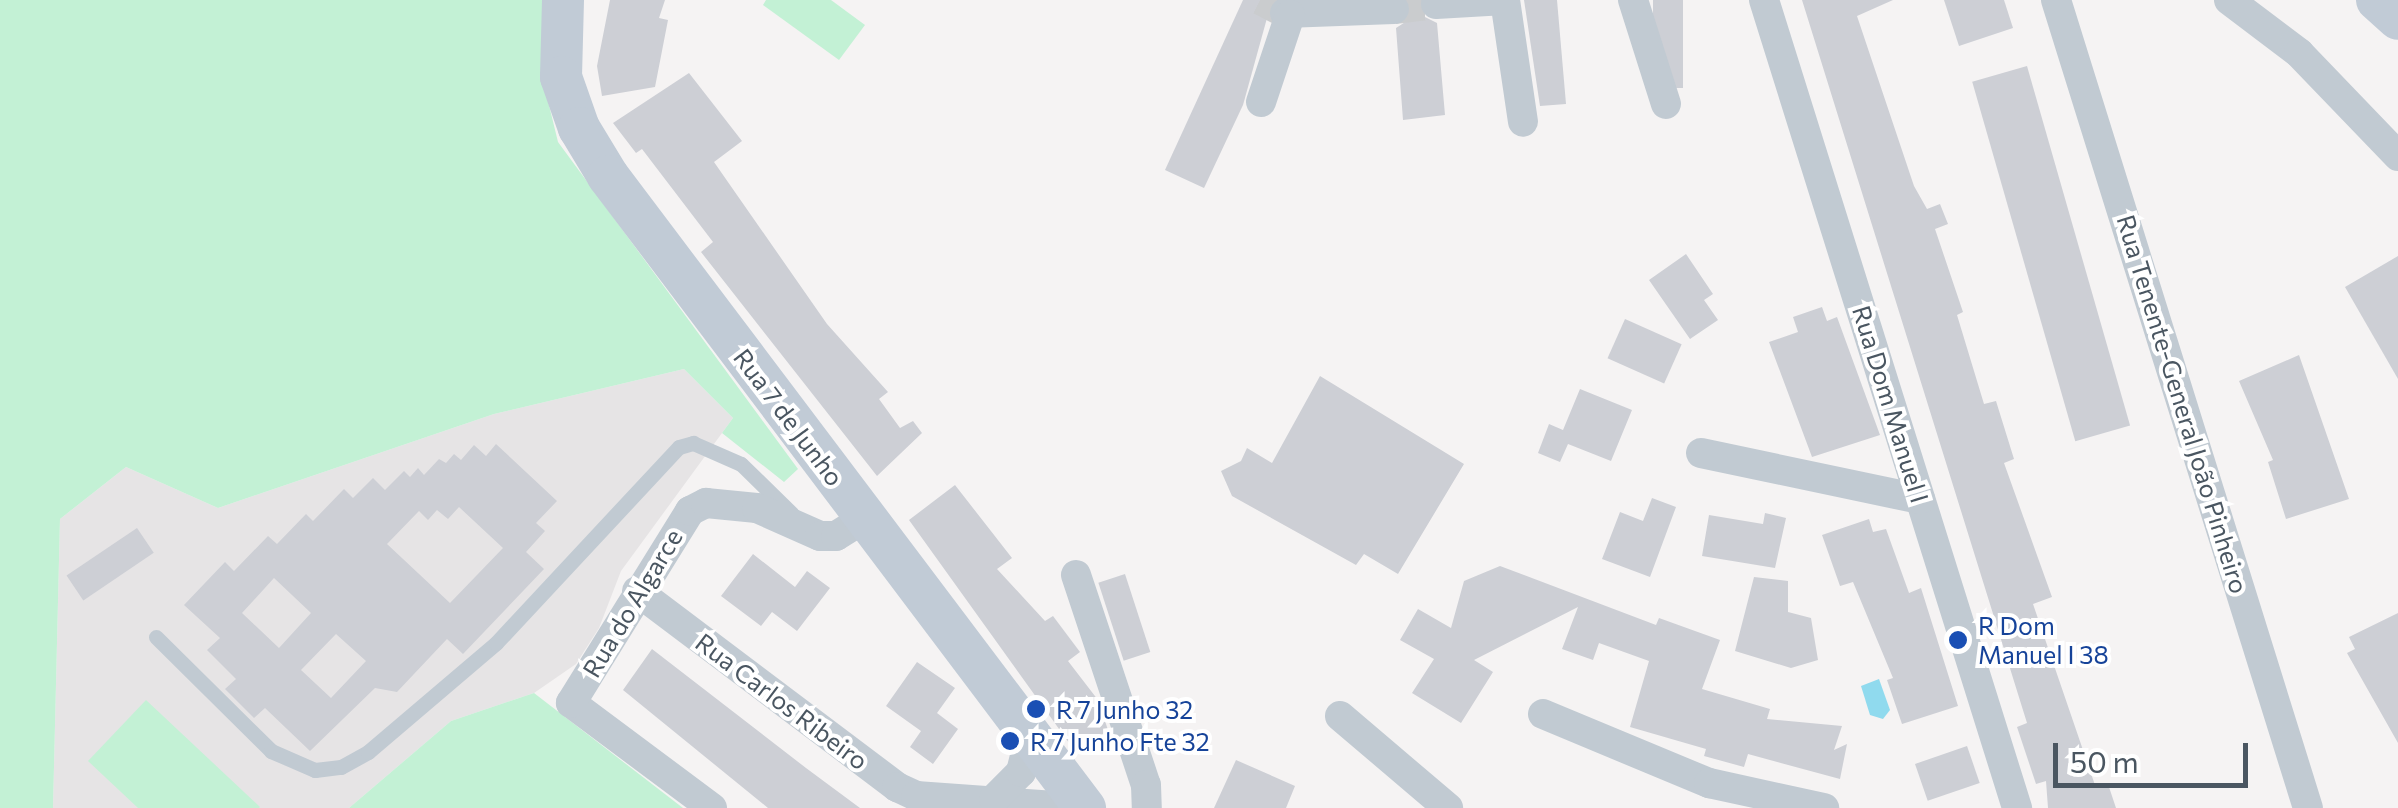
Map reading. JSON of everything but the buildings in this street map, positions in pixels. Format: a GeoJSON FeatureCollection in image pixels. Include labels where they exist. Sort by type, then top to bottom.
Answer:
{"type":"FeatureCollection","features":[{"type":"Feature","properties":{"kind":"main road","name":"Rua 7 de Junho"},"geometry":{"type":"LineString","coordinates":[[563,0],[560,77],[578,128],[865,518],[1085,808]]}},
{"type":"Feature","properties":{"kind":"main road"},"geometry":{"type":"LineString","coordinates":[[2377,0],[2398,19]]}},
{"type":"Feature","properties":{"kind":"street"},"geometry":{"type":"LineString","coordinates":[[1436,4],[1505,0],[1523,122]]}},
{"type":"Feature","properties":{"kind":"street"},"geometry":{"type":"LineString","coordinates":[[1633,0],[1666,104]]}},
{"type":"Feature","properties":{"kind":"street","name":"Rua Dom Manuel I"},"geometry":{"type":"LineString","coordinates":[[1764,0],[2018,808]]}},
{"type":"Feature","properties":{"kind":"street","name":"Rua Tenente-General João Pinheiro"},"geometry":{"type":"LineString","coordinates":[[2056,0],[2308,808]]}},
{"type":"Feature","properties":{"kind":"street"},"geometry":{"type":"LineString","coordinates":[[2229,0],[2299,53],[2398,156]]}},
{"type":"Feature","properties":{"kind":"street"},"geometry":{"type":"LineString","coordinates":[[1261,102],[1288,14],[1376,7]]}},
{"type":"Feature","properties":{"kind":"street"},"geometry":{"type":"LineString","coordinates":[[1701,453],[1920,498]]}},
{"type":"Feature","properties":{"kind":"street","name":"Rua do Algarce"},"geometry":{"type":"LineString","coordinates":[[712,808],[571,703],[671,532],[706,503],[757,508],[836,536],[865,518]]}},
{"type":"Feature","properties":{"kind":"street"},"geometry":{"type":"LineString","coordinates":[[1076,575],[1146,785],[1147,808]]}},
{"type":"Feature","properties":{"kind":"street","name":"Rua Carlos Ribeiro"},"geometry":{"type":"LineString","coordinates":[[636,591],[897,787],[916,796],[1085,808]]}},
{"type":"Feature","properties":{"kind":"street"},"geometry":{"type":"LineString","coordinates":[[1543,714],[1709,783],[1824,808]]}},
{"type":"Feature","properties":{"kind":"street"},"geometry":{"type":"LineString","coordinates":[[1340,716],[1448,808]]}},
{"type":"Feature","properties":{"kind":"street"},"geometry":{"type":"LineString","coordinates":[[994,799],[1021,772],[1030,736]]}},
{"type":"Feature","properties":{"kind":"lane"},"geometry":{"type":"LineString","coordinates":[[156,637],[271,751],[315,770],[342,767],[496,643],[679,447],[693,444],[741,464],[805,528]]}},
{"type":"Feature","properties":{"kind":"shaded area"},"geometry":{"type":"Polygon","coordinates":[[[684,369],[733,418],[621,571],[599,628],[576,664],[534,693],[451,721],[349,808],[53,808],[60,519],[126,467],[218,508],[494,414],[684,369]]]}},
{"type":"Feature","properties":{"kind":"green space"},"geometry":{"type":"Polygon","coordinates":[[[0,0],[549,0],[547,97],[558,142],[798,469],[784,482],[722,433],[733,418],[684,369],[494,414],[218,508],[126,467],[60,519],[53,808],[0,808],[0,0]]]}},
{"type":"Feature","properties":{"kind":"green space"},"geometry":{"type":"Polygon","coordinates":[[[766,0],[831,0],[865,25],[839,60],[763,5],[766,0]]]}},
{"type":"Feature","properties":{"kind":"green space"},"geometry":{"type":"Polygon","coordinates":[[[534,693],[683,808],[349,808],[451,721],[534,693]]]}},
{"type":"Feature","properties":{"kind":"green space"},"geometry":{"type":"Polygon","coordinates":[[[146,700],[260,807],[138,808],[88,761],[146,700]]]}},
{"type":"Feature","properties":{"kind":"water"},"geometry":{"type":"Polygon","coordinates":[[[1879,679],[1890,710],[1883,719],[1870,715],[1861,686],[1879,679]]]}},
{"type":"Feature","properties":{"kind":"tunnel"},"geometry":{"type":"LineString","coordinates":[[1260,0],[1285,13]]}},
{"type":"Feature","properties":{"kind":"tunnel"},"geometry":{"type":"LineString","coordinates":[[1394,9],[1436,4]]}},
{"type":"Feature","properties":{"kind":"place","name":"R Dom Manuel I 38"},"geometry":{"type":"Point","coordinates":[1958,640]}},
{"type":"Feature","properties":{"kind":"place","name":"R 7 Junho 32"},"geometry":{"type":"Point","coordinates":[1036,709]}},
{"type":"Feature","properties":{"kind":"place","name":"R 7 Junho Fte 32"},"geometry":{"type":"Point","coordinates":[1010,741]}}]}
